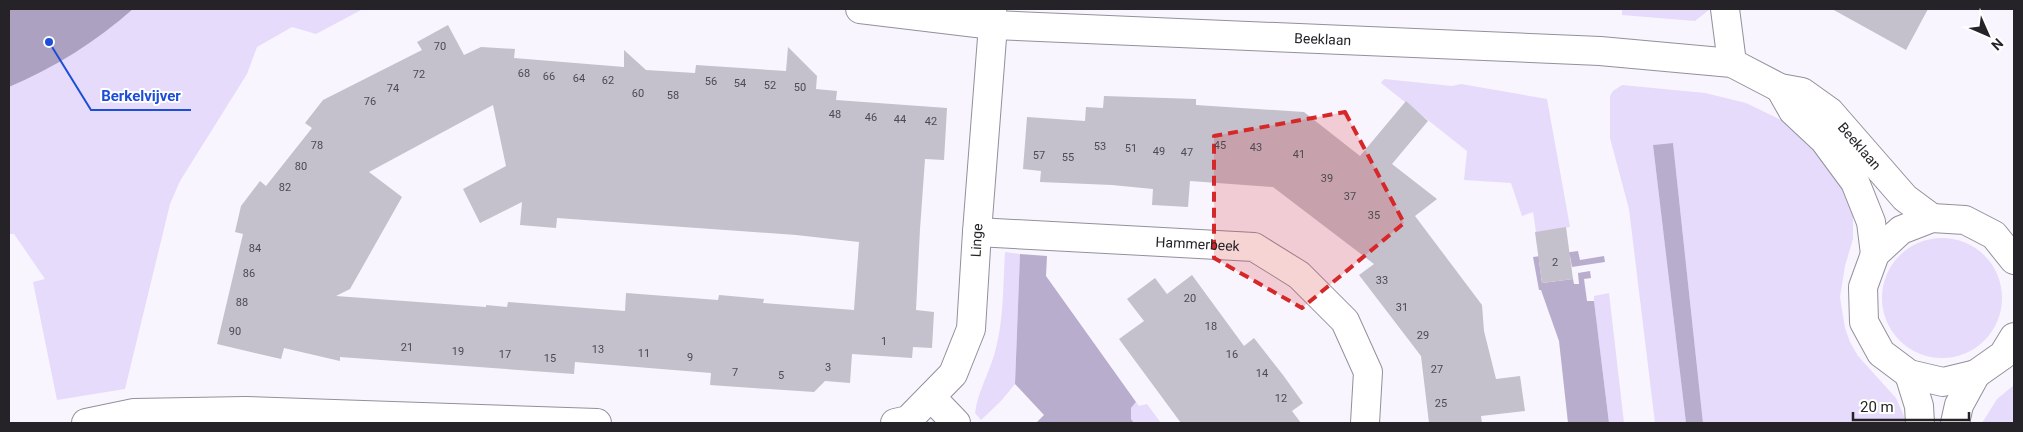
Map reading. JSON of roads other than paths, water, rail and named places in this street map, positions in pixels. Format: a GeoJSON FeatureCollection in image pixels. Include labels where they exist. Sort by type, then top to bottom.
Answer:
{"type":"FeatureCollection","features":[{"type":"Feature","properties":{"kind":"street","name":"Beeklaan"},"geometry":{"type":"LineString","coordinates":[[860,9],[1600,51],[1732,63],[1780,88],[1802,92],[1830,112],[1905,198],[1932,218]]}},
{"type":"Feature","properties":{"kind":"street"},"geometry":{"type":"LineString","coordinates":[[1725,9],[1732,63]]}},
{"type":"Feature","properties":{"kind":"street","name":"Linge"},"geometry":{"type":"LineString","coordinates":[[894,423],[908,420],[953,374],[971,329],[992,17]]}},
{"type":"Feature","properties":{"kind":"street","name":"Beeklaan"},"geometry":{"type":"LineString","coordinates":[[1780,88],[1793,110],[1824,140],[1854,182],[1872,222],[1875,254]]}},
{"type":"Feature","properties":{"kind":"street"},"geometry":{"type":"LineString","coordinates":[[2014,260],[2004,236],[1965,220],[1932,218],[1901,230],[1875,254],[1863,287],[1864,322],[1881,353],[1909,374],[1943,382],[1976,374],[2003,355],[2014,337]]}},
{"type":"Feature","properties":{"kind":"street","name":"Hammerbeek"},"geometry":{"type":"LineString","coordinates":[[977,232],[1254,247],[1299,275],[1345,321],[1368,372],[1365,423]]}},
{"type":"Feature","properties":{"kind":"street"},"geometry":{"type":"LineString","coordinates":[[1909,374],[1918,406],[1920,423]]}},
{"type":"Feature","properties":{"kind":"street"},"geometry":{"type":"LineString","coordinates":[[1955,423],[1958,405],[1976,374]]}},
{"type":"Feature","properties":{"kind":"street"},"geometry":{"type":"LineString","coordinates":[[930,397],[956,423]]}},
{"type":"Feature","properties":{"kind":"street"},"geometry":{"type":"LineString","coordinates":[[86,423],[134,413],[245,411],[597,423]]}},
{"type":"Feature","properties":{"kind":"place","name":"Berkelvijver"},"geometry":{"type":"Point","coordinates":[49,42]}}]}
